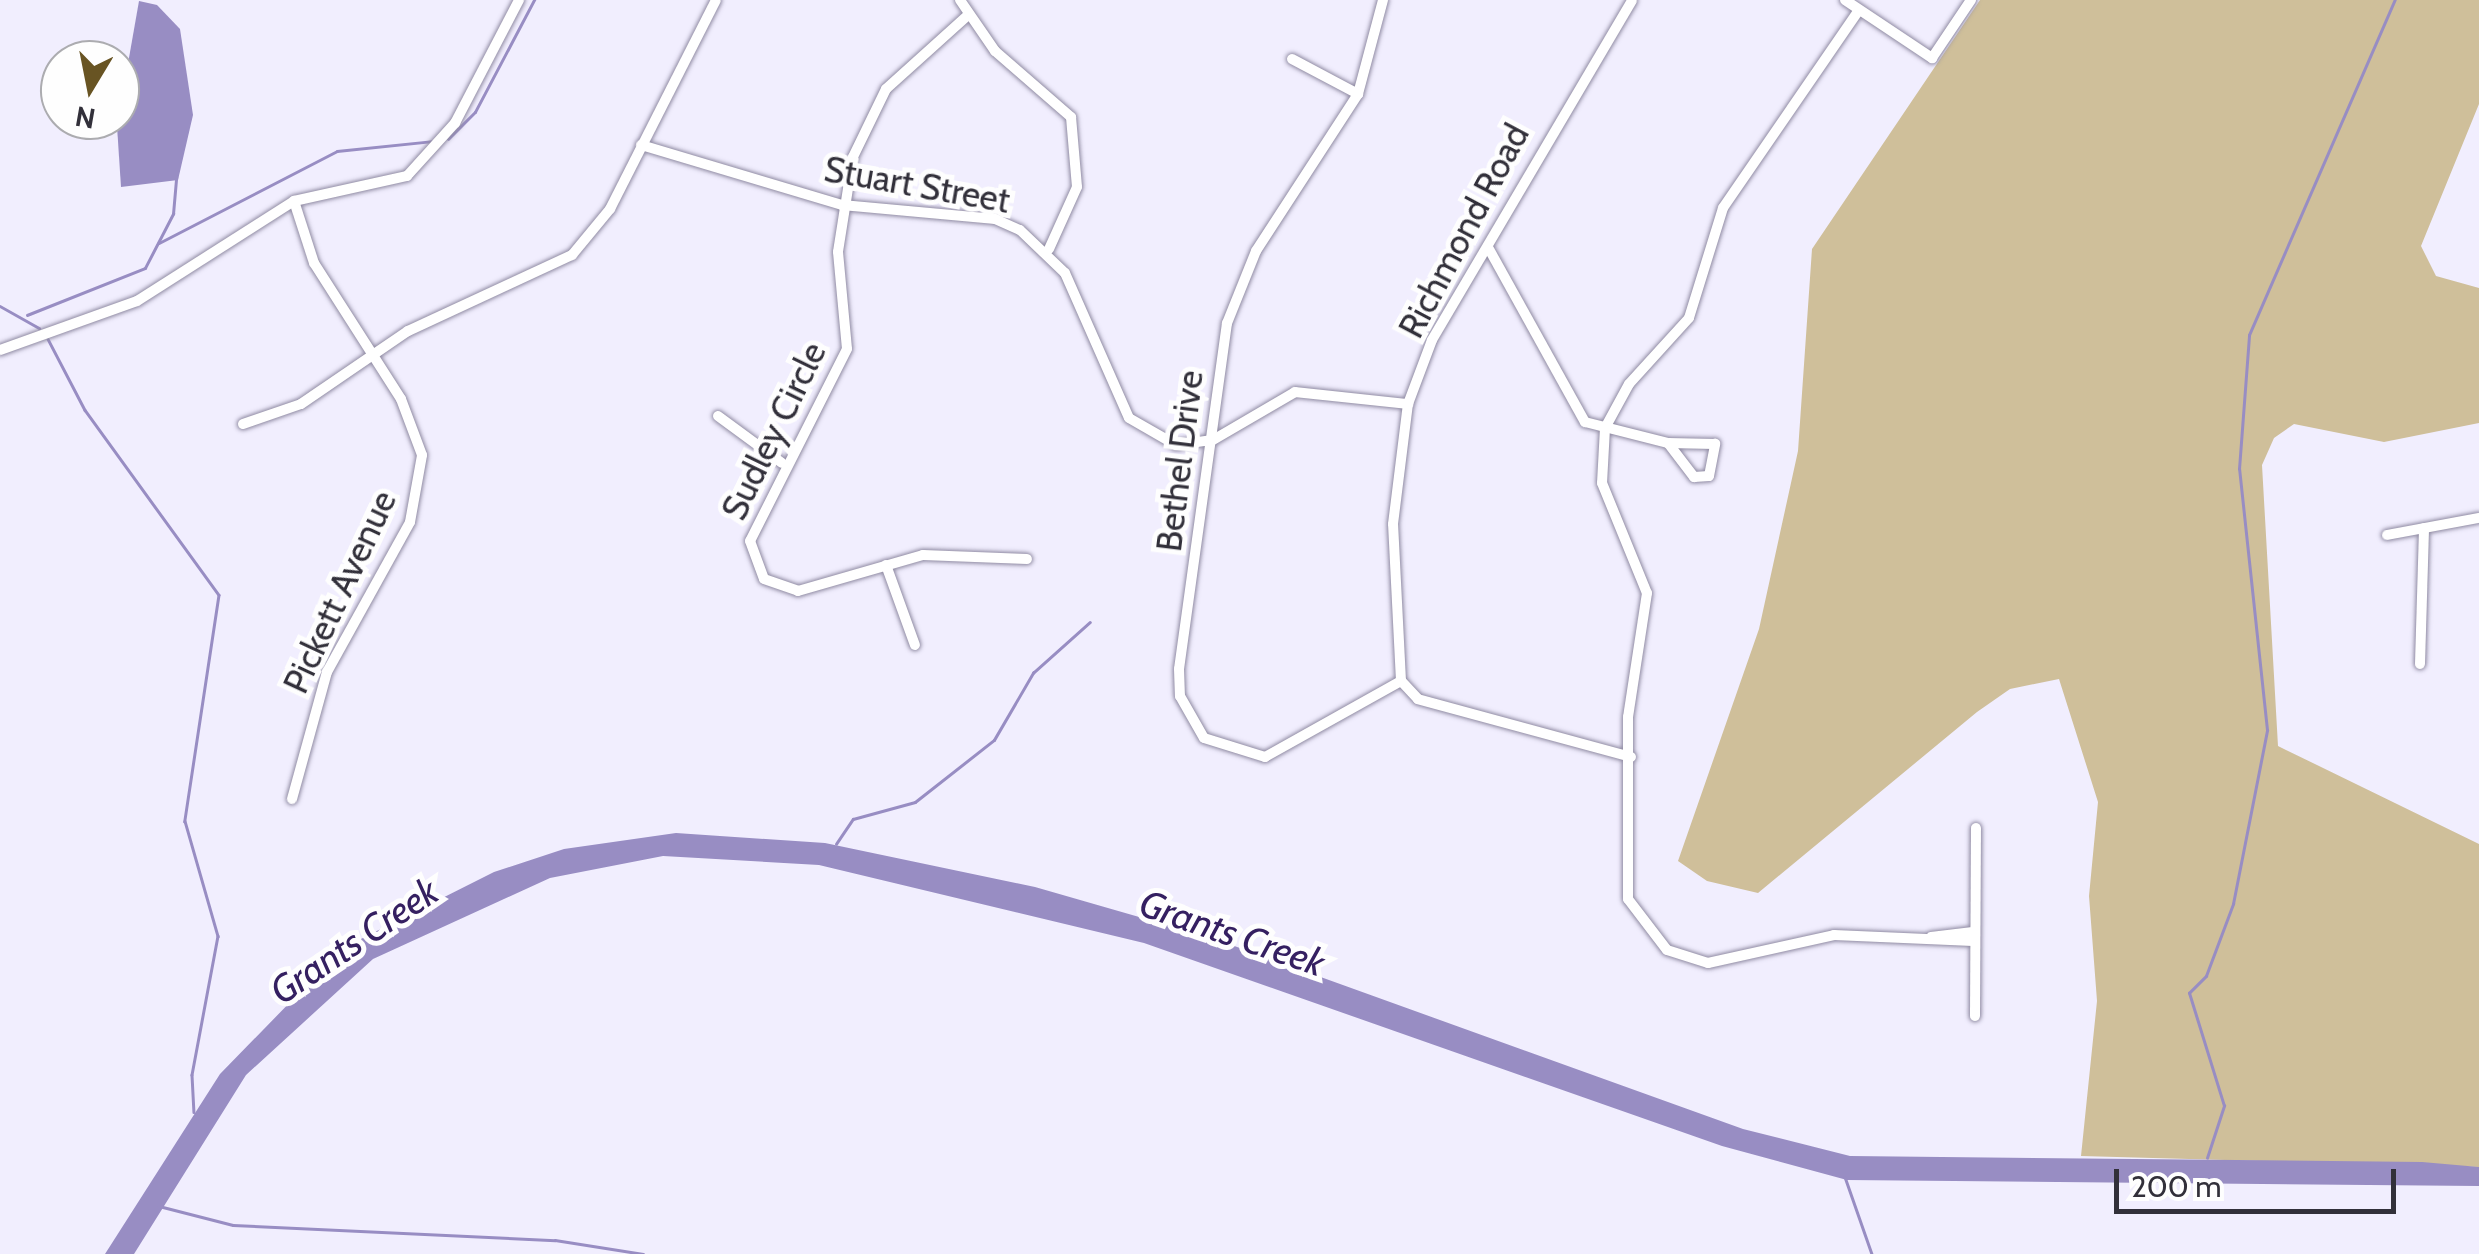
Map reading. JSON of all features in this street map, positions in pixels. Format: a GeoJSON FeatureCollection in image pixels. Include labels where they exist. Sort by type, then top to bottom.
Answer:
{"type":"FeatureCollection","features":[{"type":"Feature","properties":{"kind":"street"},"geometry":{"type":"LineString","coordinates":[[0,350],[164,287],[236,230],[294,201],[407,176],[456,123],[518,0]]}},
{"type":"Feature","properties":{"kind":"street"},"geometry":{"type":"LineString","coordinates":[[243,424],[301,404],[373,354],[572,255],[610,210],[716,0]]}},
{"type":"Feature","properties":{"kind":"street"},"geometry":{"type":"LineString","coordinates":[[960,0],[967,16],[1071,116],[1077,187],[1049,250]]}},
{"type":"Feature","properties":{"kind":"street","name":"Bethel Drive"},"geometry":{"type":"LineString","coordinates":[[1383,0],[1358,94],[1239,290],[1219,358],[1213,440],[1179,656],[1180,696],[1204,738],[1265,756],[1401,681]]}},
{"type":"Feature","properties":{"kind":"street","name":"Richmond Road"},"geometry":{"type":"LineString","coordinates":[[1401,681],[1394,486],[1408,404],[1460,286],[1489,250],[1560,111],[1632,0]]}},
{"type":"Feature","properties":{"kind":"street"},"geometry":{"type":"LineString","coordinates":[[1845,0],[1932,58],[1971,0]]}},
{"type":"Feature","properties":{"kind":"street"},"geometry":{"type":"LineString","coordinates":[[1859,10],[1723,208],[1689,318],[1629,384],[1605,428],[1602,484],[1647,593],[1631,680],[1628,899],[1667,950],[1723,962],[1834,936],[1973,936]]}},
{"type":"Feature","properties":{"kind":"street","name":"Sudley Circle"},"geometry":{"type":"LineString","coordinates":[[967,16],[886,89],[842,205],[847,349],[825,403],[782,463],[750,541],[764,580],[798,591],[886,565],[961,551],[1027,558]]}},
{"type":"Feature","properties":{"kind":"street"},"geometry":{"type":"LineString","coordinates":[[1292,59],[1358,94]]}},
{"type":"Feature","properties":{"kind":"street","name":"Stuart Street"},"geometry":{"type":"LineString","coordinates":[[641,145],[842,205],[996,220],[1049,250],[1129,418],[1176,446],[1213,440]]}},
{"type":"Feature","properties":{"kind":"street","name":"Pickett Avenue"},"geometry":{"type":"LineString","coordinates":[[292,798],[326,672],[410,522],[420,486],[415,428],[314,263],[294,201]]}},
{"type":"Feature","properties":{"kind":"street"},"geometry":{"type":"LineString","coordinates":[[1489,250],[1578,412],[1605,428],[1668,444],[1716,444],[1708,476],[1694,477],[1668,444]]}},
{"type":"Feature","properties":{"kind":"street"},"geometry":{"type":"LineString","coordinates":[[1213,440],[1295,392],[1408,404]]}},
{"type":"Feature","properties":{"kind":"street"},"geometry":{"type":"LineString","coordinates":[[718,416],[782,463]]}},
{"type":"Feature","properties":{"kind":"street"},"geometry":{"type":"LineString","coordinates":[[2387,535],[2479,518]]}},
{"type":"Feature","properties":{"kind":"street"},"geometry":{"type":"LineString","coordinates":[[2420,664],[2424,528]]}},
{"type":"Feature","properties":{"kind":"street"},"geometry":{"type":"LineString","coordinates":[[886,565],[915,645]]}},
{"type":"Feature","properties":{"kind":"street"},"geometry":{"type":"LineString","coordinates":[[1401,681],[1443,711],[1631,757]]}},
{"type":"Feature","properties":{"kind":"street"},"geometry":{"type":"LineString","coordinates":[[1975,1016],[1976,828]]}},
{"type":"Feature","properties":{"kind":"shaded area"},"geometry":{"type":"Polygon","coordinates":[[[1980,0],[2479,0],[2479,104],[2421,246],[2436,276],[2479,288],[2479,423],[2384,442],[2294,424],[2274,438],[2262,465],[2278,746],[2479,844],[2479,1167],[2081,1156],[2097,1001],[2089,896],[2098,802],[2059,679],[2010,689],[1977,712],[1758,893],[1707,881],[1678,861],[1759,629],[1798,451],[1812,249],[1980,0]]]}},
{"type":"Feature","properties":{"kind":"shaded area"},"geometry":{"type":"Polygon","coordinates":[[[139,1],[157,5],[180,29],[193,115],[178,180],[121,187],[118,140],[140,140],[140,40],[132,40],[139,1]]]}},
{"type":"Feature","properties":{"kind":"shaded area"},"geometry":{"type":"Polygon","coordinates":[[[676,833],[825,843],[1035,887],[1212,938],[1743,1129],[1850,1156],[2422,1162],[2479,1167],[2479,1186],[1847,1180],[1722,1146],[1144,943],[819,865],[663,856],[550,878],[373,959],[246,1075],[134,1254],[105,1254],[220,1074],[343,948],[494,872],[564,849],[676,833]]]}},
{"type":"Feature","properties":{"kind":"waterway"},"geometry":{"type":"LineString","coordinates":[[448,139],[475,112],[534,0]]}},
{"type":"Feature","properties":{"kind":"waterway"},"geometry":{"type":"LineString","coordinates":[[2207,1158],[2224,1106],[2189,993],[2206,976],[2233,904],[2267,730],[2239,469],[2249,335],[2395,0]]}},
{"type":"Feature","properties":{"kind":"waterway"},"geometry":{"type":"LineString","coordinates":[[159,243],[337,151],[434,141]]}},
{"type":"Feature","properties":{"kind":"waterway"},"geometry":{"type":"LineString","coordinates":[[27,315],[145,268],[173,214],[176,177]]}},
{"type":"Feature","properties":{"kind":"waterway"},"geometry":{"type":"LineString","coordinates":[[0,306],[39,328]]}},
{"type":"Feature","properties":{"kind":"waterway"},"geometry":{"type":"LineString","coordinates":[[48,339],[85,410],[219,595],[185,821],[218,936],[192,1075],[194,1112]]}},
{"type":"Feature","properties":{"kind":"waterway"},"geometry":{"type":"LineString","coordinates":[[836,844],[853,819],[915,802],[994,740],[1033,673],[1090,622]]}},
{"type":"Feature","properties":{"kind":"waterway"},"geometry":{"type":"LineString","coordinates":[[1845,1177],[1872,1254]]}},
{"type":"Feature","properties":{"kind":"waterway"},"geometry":{"type":"LineString","coordinates":[[159,1206],[233,1225],[555,1240],[643,1254]]}},
{"type":"Feature","properties":{"kind":"water label","name":"Grants Creek"},"geometry":{"type":"Point","coordinates":[1232,933]}},
{"type":"Feature","properties":{"kind":"water label","name":"Grants Creek"},"geometry":{"type":"Point","coordinates":[354,941]}}]}
